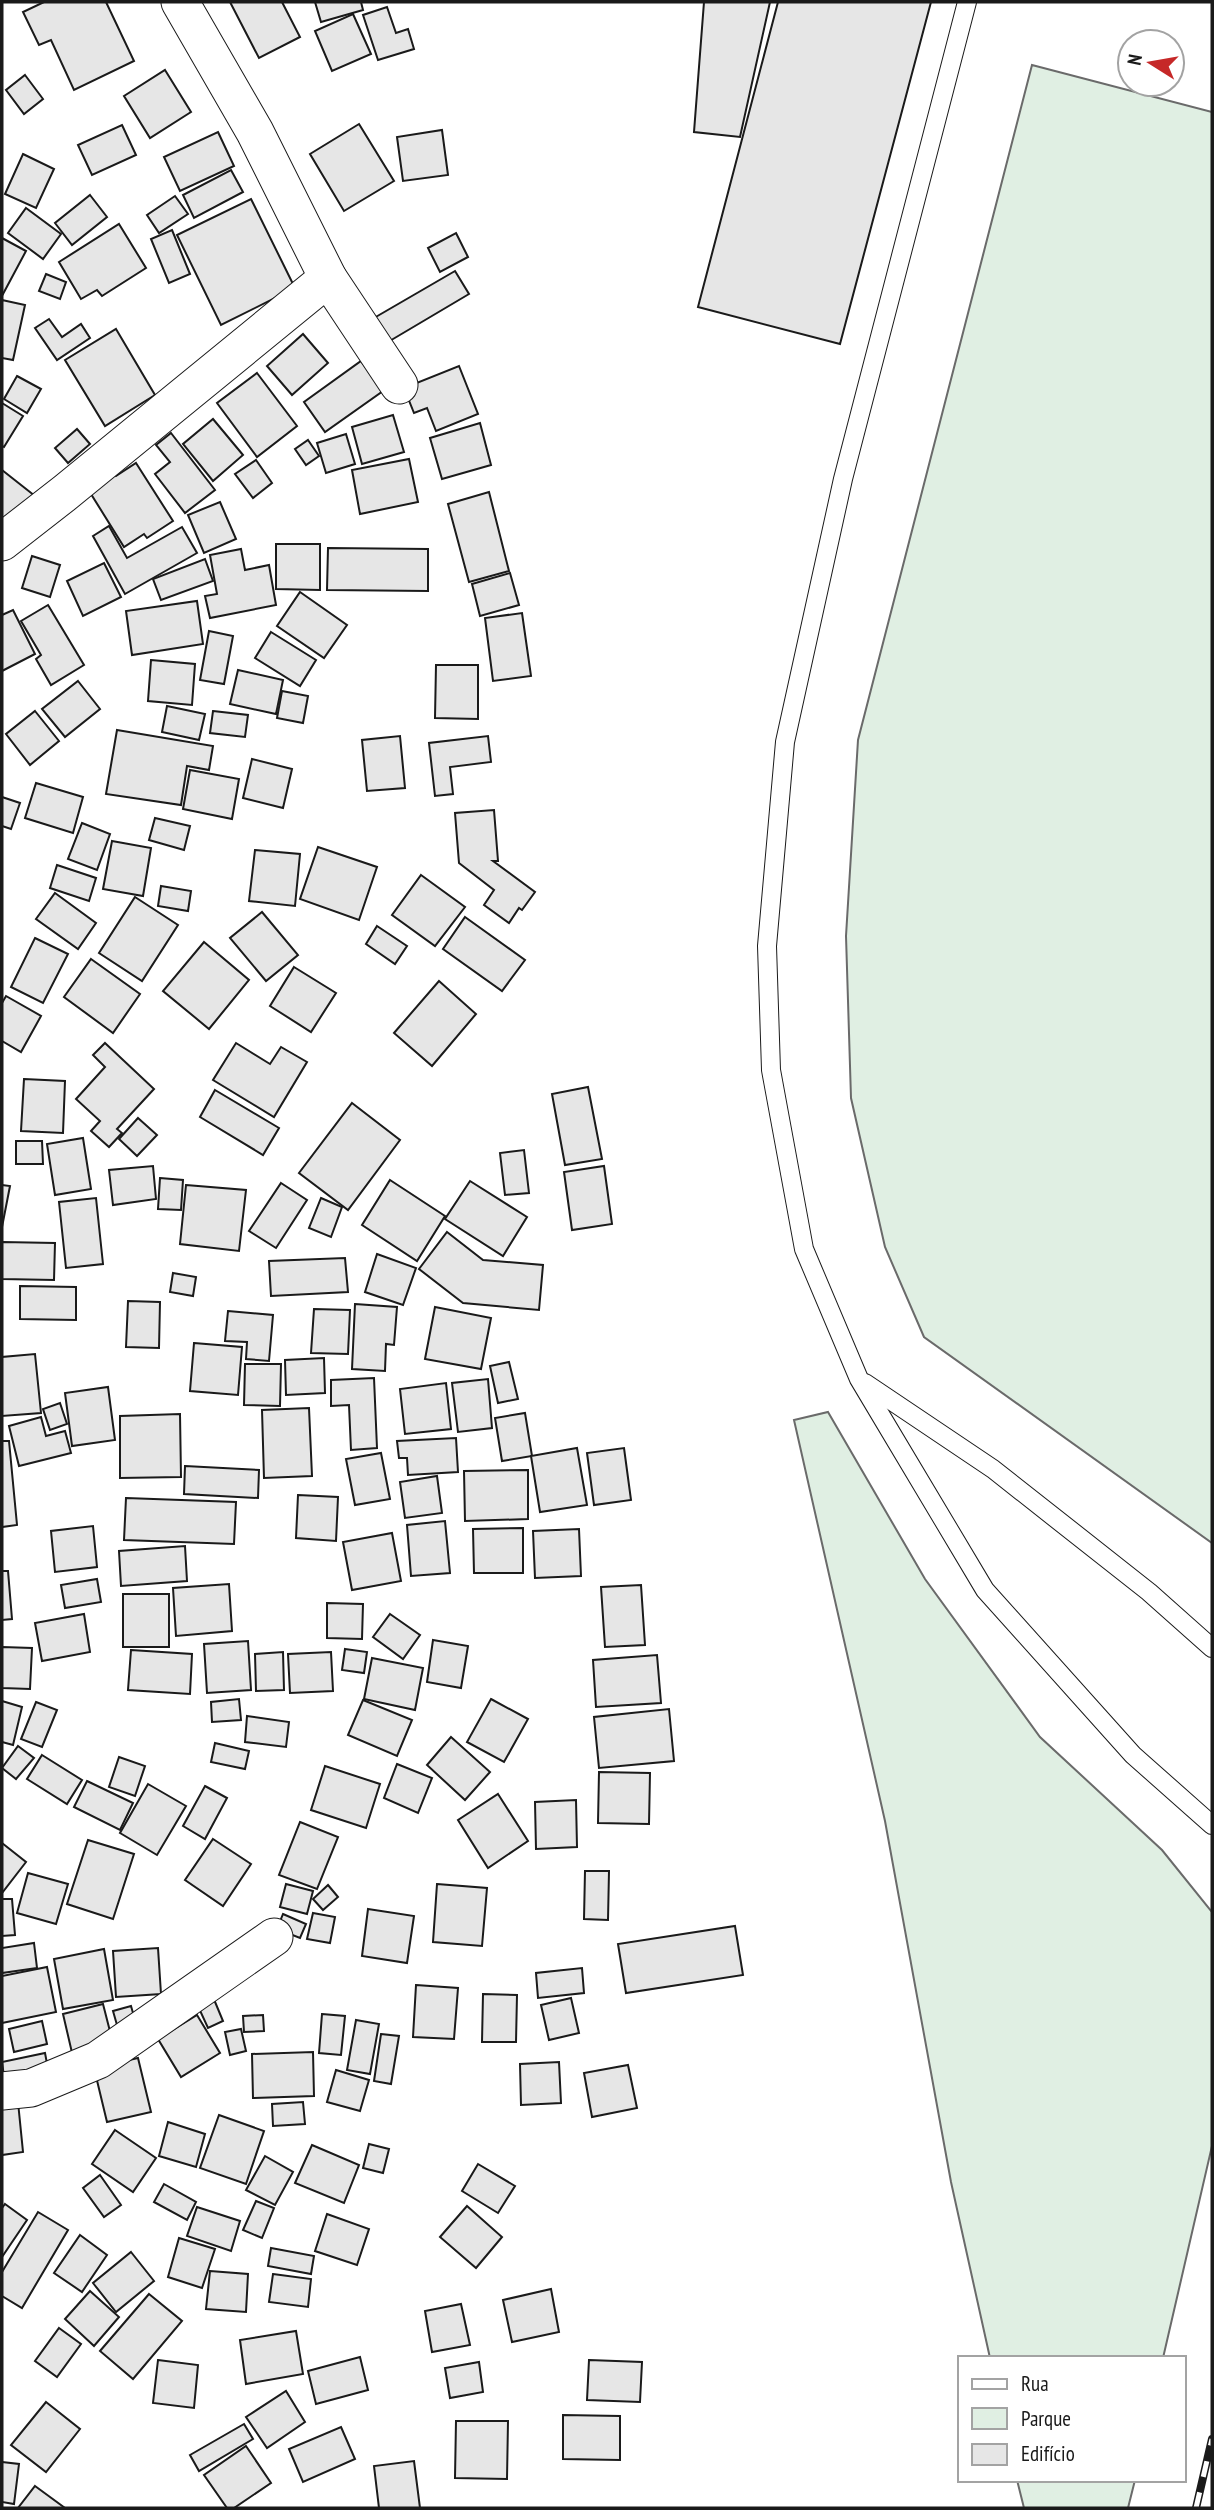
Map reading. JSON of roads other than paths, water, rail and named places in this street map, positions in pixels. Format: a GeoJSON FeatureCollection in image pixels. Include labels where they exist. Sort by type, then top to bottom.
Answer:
{"type":"FeatureCollection","features":[{"type":"Feature","properties":{"kind":"street"},"geometry":{"type":"LineString","coordinates":[[180,2],[255,132],[328,278],[400,385]]}},
{"type":"Feature","properties":{"kind":"street"},"geometry":{"type":"LineString","coordinates":[[2,542],[328,278]]}},
{"type":"Feature","properties":{"kind":"street"},"geometry":{"type":"LineString","coordinates":[[2,2091],[31,2088],[98,2060],[274,1937]]}},
{"type":"Feature","properties":{"kind":"lane"},"geometry":{"type":"LineString","coordinates":[[967,2],[843,480],[785,742],[767,946],[771,1070],[804,1249],[859,1379],[985,1590],[1133,1755],[1212,1825]]}},
{"type":"Feature","properties":{"kind":"lane"},"geometry":{"type":"LineString","coordinates":[[859,1379],[993,1469],[1149,1592],[1212,1648]]}},
{"type":"Feature","properties":{"kind":"railway"},"geometry":{"type":"LineString","coordinates":[[1196,2508],[1212,2439]]}}]}
